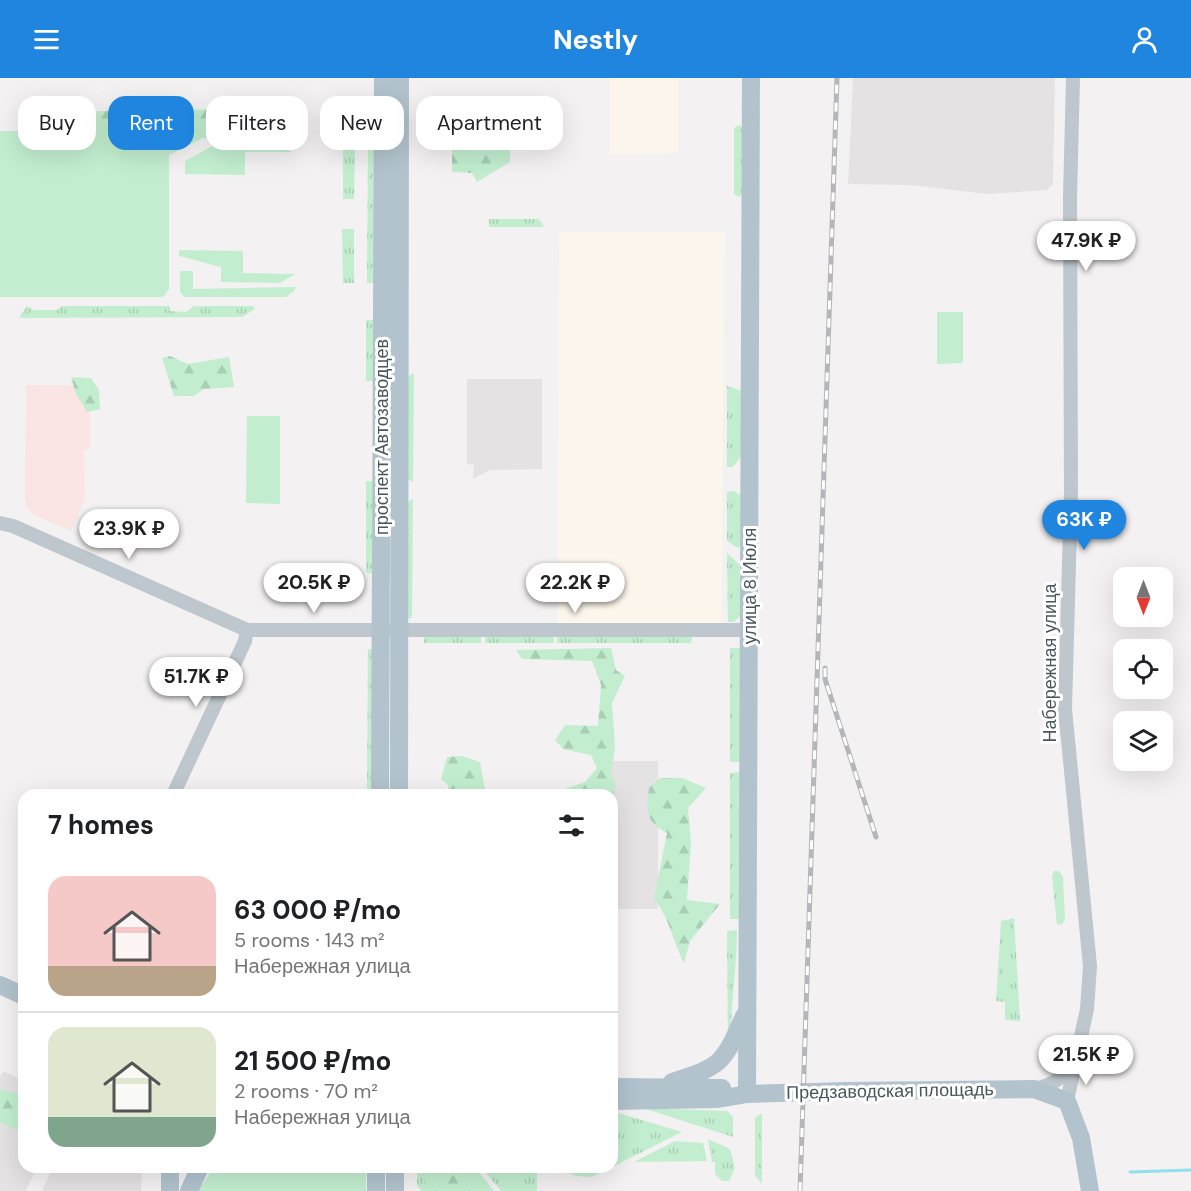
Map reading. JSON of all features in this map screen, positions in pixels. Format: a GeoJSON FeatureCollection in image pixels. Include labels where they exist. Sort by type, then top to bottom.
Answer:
{"type":"FeatureCollection","features":[{"type":"Feature","properties":{"kind":"main road","name":"проспект Автозаводцев"},"geometry":{"type":"LineString","coordinates":[[380,789],[382,78]]}},
{"type":"Feature","properties":{"kind":"main road","name":"проспект Автозаводцев"},"geometry":{"type":"LineString","coordinates":[[399,789],[400,78]]}},
{"type":"Feature","properties":{"kind":"main road","name":"улица 8 Июля"},"geometry":{"type":"LineString","coordinates":[[747,1094],[751,78]]}},
{"type":"Feature","properties":{"kind":"main road"},"geometry":{"type":"LineString","coordinates":[[0,985],[18,993]]}},
{"type":"Feature","properties":{"kind":"main road"},"geometry":{"type":"LineString","coordinates":[[658,1087],[718,1065],[726,1055],[748,1009]]}},
{"type":"Feature","properties":{"kind":"main road","name":"Предзаводская площадь"},"geometry":{"type":"LineString","coordinates":[[618,1087],[718,1087],[747,1094]]}},
{"type":"Feature","properties":{"kind":"main road"},"geometry":{"type":"LineString","coordinates":[[1034,1089],[1067,1101],[1081,1138],[1090,1191]]}},
{"type":"Feature","properties":{"kind":"main road","name":"Предзаводская площадь"},"geometry":{"type":"LineString","coordinates":[[618,1101],[718,1099],[747,1094],[1034,1089]]}},
{"type":"Feature","properties":{"kind":"main road"},"geometry":{"type":"LineString","coordinates":[[170,1173],[170,1191]]}},
{"type":"Feature","properties":{"kind":"main road"},"geometry":{"type":"LineString","coordinates":[[189,1191],[197,1173]]}},
{"type":"Feature","properties":{"kind":"main road"},"geometry":{"type":"LineString","coordinates":[[376,1173],[376,1191]]}},
{"type":"Feature","properties":{"kind":"main road"},"geometry":{"type":"LineString","coordinates":[[395,1173],[395,1191]]}},
{"type":"Feature","properties":{"kind":"street","name":"Набережная улица"},"geometry":{"type":"LineString","coordinates":[[1067,1101],[1086,1009],[1090,954],[1065,709],[1071,490],[1070,197],[1073,78]]}},
{"type":"Feature","properties":{"kind":"street"},"geometry":{"type":"LineString","coordinates":[[0,523],[14,526],[247,630],[750,630]]}},
{"type":"Feature","properties":{"kind":"street"},"geometry":{"type":"LineString","coordinates":[[176,789],[245,641],[247,630]]}},
{"type":"Feature","properties":{"kind":"street"},"geometry":{"type":"LineString","coordinates":[[1034,1089],[1049,1086],[1063,1078],[1074,1065]]}},
{"type":"Feature","properties":{"kind":"shaded area"},"geometry":{"type":"Polygon","coordinates":[[[610,78],[678,78],[678,153],[610,154],[610,78]]]}},
{"type":"Feature","properties":{"kind":"shaded area"},"geometry":{"type":"Polygon","coordinates":[[[853,78],[1055,78],[1053,184],[1047,190],[987,194],[911,185],[848,184],[853,78]]]}},
{"type":"Feature","properties":{"kind":"shaded area"},"geometry":{"type":"Polygon","coordinates":[[[559,232],[725,232],[721,626],[558,626],[559,232]]]}},
{"type":"Feature","properties":{"kind":"shaded area"},"geometry":{"type":"Polygon","coordinates":[[[467,379],[542,379],[542,469],[490,470],[473,479],[474,465],[467,464],[467,379]]]}},
{"type":"Feature","properties":{"kind":"shaded area"},"geometry":{"type":"Polygon","coordinates":[[[26,385],[90,386],[90,449],[84,450],[85,499],[71,531],[35,515],[27,508],[25,498],[26,385]]]}},
{"type":"Feature","properties":{"kind":"shaded area"},"geometry":{"type":"Polygon","coordinates":[[[602,761],[658,761],[658,909],[618,909],[618,789],[610,789],[602,761]]]}},
{"type":"Feature","properties":{"kind":"shaded area"},"geometry":{"type":"Polygon","coordinates":[[[3,1071],[18,1078],[18,1173],[34,1173],[26,1191],[0,1191],[0,1078],[3,1071]]]}},
{"type":"Feature","properties":{"kind":"shaded area"},"geometry":{"type":"Polygon","coordinates":[[[50,1173],[142,1173],[141,1191],[42,1191],[50,1173]]]}},
{"type":"Feature","properties":{"kind":"green space"},"geometry":{"type":"Polygon","coordinates":[[[194,110],[206,110],[206,138],[194,142],[194,110]]]}},
{"type":"Feature","properties":{"kind":"green space"},"geometry":{"type":"Polygon","coordinates":[[[96,111],[108,111],[108,150],[179,150],[155,162],[95,150],[96,111]]]}},
{"type":"Feature","properties":{"kind":"green space"},"geometry":{"type":"Polygon","coordinates":[[[739,125],[743,128],[743,194],[739,197],[734,194],[734,128],[739,125]]]}},
{"type":"Feature","properties":{"kind":"green space"},"geometry":{"type":"Polygon","coordinates":[[[0,131],[18,131],[18,150],[96,150],[96,131],[108,131],[108,150],[169,150],[169,289],[163,297],[0,297],[0,131]]]}},
{"type":"Feature","properties":{"kind":"green space"},"geometry":{"type":"Polygon","coordinates":[[[206,149],[289,150],[291,152],[245,152],[245,175],[185,174],[185,161],[206,149]]]}},
{"type":"Feature","properties":{"kind":"green space"},"geometry":{"type":"Polygon","coordinates":[[[343,150],[355,150],[354,199],[343,199],[343,150]]]}},
{"type":"Feature","properties":{"kind":"green space"},"geometry":{"type":"Polygon","coordinates":[[[368,150],[376,150],[375,283],[367,283],[368,150]]]}},
{"type":"Feature","properties":{"kind":"green space"},"geometry":{"type":"Polygon","coordinates":[[[452,150],[510,150],[510,162],[477,182],[472,173],[452,172],[452,150]]]}},
{"type":"Feature","properties":{"kind":"green space"},"geometry":{"type":"Polygon","coordinates":[[[489,219],[539,219],[544,227],[489,227],[489,219]]]}},
{"type":"Feature","properties":{"kind":"green space"},"geometry":{"type":"Polygon","coordinates":[[[342,229],[354,229],[354,283],[343,283],[342,229]]]}},
{"type":"Feature","properties":{"kind":"green space"},"geometry":{"type":"Polygon","coordinates":[[[179,250],[243,251],[243,273],[295,274],[280,283],[221,282],[221,267],[179,256],[179,250]]]}},
{"type":"Feature","properties":{"kind":"green space"},"geometry":{"type":"Polygon","coordinates":[[[180,271],[193,271],[193,289],[295,287],[295,290],[286,297],[184,297],[180,292],[180,271]]]}},
{"type":"Feature","properties":{"kind":"green space"},"geometry":{"type":"Polygon","coordinates":[[[27,306],[34,310],[57,310],[62,306],[169,306],[170,311],[186,312],[194,306],[253,306],[255,309],[242,317],[19,318],[27,306]]]}},
{"type":"Feature","properties":{"kind":"green space"},"geometry":{"type":"Polygon","coordinates":[[[937,312],[963,312],[963,363],[937,364],[937,312]]]}},
{"type":"Feature","properties":{"kind":"green space"},"geometry":{"type":"Polygon","coordinates":[[[366,320],[374,320],[374,381],[366,381],[366,320]]]}},
{"type":"Feature","properties":{"kind":"green space"},"geometry":{"type":"Polygon","coordinates":[[[170,356],[188,364],[229,357],[234,387],[204,389],[194,396],[174,396],[162,358],[170,356]]]}},
{"type":"Feature","properties":{"kind":"green space"},"geometry":{"type":"Polygon","coordinates":[[[414,373],[413,482],[407,479],[407,377],[414,373]]]}},
{"type":"Feature","properties":{"kind":"green space"},"geometry":{"type":"Polygon","coordinates":[[[71,377],[91,378],[99,390],[100,409],[87,412],[76,394],[71,377]]]}},
{"type":"Feature","properties":{"kind":"green space"},"geometry":{"type":"Polygon","coordinates":[[[727,386],[742,391],[742,455],[733,467],[727,467],[727,386]]]}},
{"type":"Feature","properties":{"kind":"green space"},"geometry":{"type":"Polygon","coordinates":[[[247,416],[280,416],[280,504],[246,503],[247,416]]]}},
{"type":"Feature","properties":{"kind":"green space"},"geometry":{"type":"Polygon","coordinates":[[[366,481],[373,481],[373,572],[369,574],[366,572],[366,481]]]}},
{"type":"Feature","properties":{"kind":"green space"},"geometry":{"type":"Polygon","coordinates":[[[734,491],[742,496],[742,545],[738,548],[727,541],[727,492],[734,491]]]}},
{"type":"Feature","properties":{"kind":"green space"},"geometry":{"type":"Polygon","coordinates":[[[413,499],[412,617],[409,619],[406,618],[407,502],[413,499]]]}},
{"type":"Feature","properties":{"kind":"green space"},"geometry":{"type":"Polygon","coordinates":[[[727,553],[742,567],[742,614],[734,622],[728,622],[727,553]]]}},
{"type":"Feature","properties":{"kind":"green space"},"geometry":{"type":"Polygon","coordinates":[[[424,636],[481,636],[481,643],[424,643],[424,636]]]}},
{"type":"Feature","properties":{"kind":"green space"},"geometry":{"type":"Polygon","coordinates":[[[485,636],[554,636],[554,643],[485,643],[485,636]]]}},
{"type":"Feature","properties":{"kind":"green space"},"geometry":{"type":"Polygon","coordinates":[[[557,636],[691,636],[692,639],[691,643],[557,643],[557,636]]]}},
{"type":"Feature","properties":{"kind":"green space"},"geometry":{"type":"Polygon","coordinates":[[[611,648],[616,670],[625,676],[612,703],[615,747],[611,777],[615,781],[615,789],[565,789],[585,782],[597,768],[591,755],[563,749],[555,740],[565,725],[598,726],[601,685],[592,661],[522,659],[516,650],[611,648]]]}},
{"type":"Feature","properties":{"kind":"green space"},"geometry":{"type":"Polygon","coordinates":[[[730,648],[743,648],[743,762],[730,762],[730,648]]]}},
{"type":"Feature","properties":{"kind":"green space"},"geometry":{"type":"Polygon","coordinates":[[[368,649],[374,649],[373,789],[367,789],[368,649]]]}},
{"type":"Feature","properties":{"kind":"green space"},"geometry":{"type":"Polygon","coordinates":[[[462,756],[480,762],[485,789],[448,789],[448,785],[441,779],[447,757],[462,756]]]}},
{"type":"Feature","properties":{"kind":"green space"},"geometry":{"type":"Polygon","coordinates":[[[743,772],[742,919],[730,919],[730,773],[743,772]]]}},
{"type":"Feature","properties":{"kind":"green space"},"geometry":{"type":"Polygon","coordinates":[[[660,778],[682,778],[706,788],[688,808],[691,843],[687,900],[720,904],[690,941],[684,963],[667,922],[654,899],[667,833],[654,824],[649,814],[648,803],[649,788],[660,778]]]}},
{"type":"Feature","properties":{"kind":"green space"},"geometry":{"type":"Polygon","coordinates":[[[1054,871],[1059,871],[1063,877],[1065,920],[1062,924],[1057,925],[1052,876],[1054,871]]]}},
{"type":"Feature","properties":{"kind":"green space"},"geometry":{"type":"Polygon","coordinates":[[[1014,918],[1020,1021],[1005,1020],[1005,1002],[996,1001],[1001,921],[1014,918]]]}},
{"type":"Feature","properties":{"kind":"green space"},"geometry":{"type":"Polygon","coordinates":[[[737,930],[731,1037],[728,1043],[727,931],[737,930]]]}},
{"type":"Feature","properties":{"kind":"green space"},"geometry":{"type":"Polygon","coordinates":[[[0,1089],[18,1094],[18,1130],[0,1122],[0,1089]]]}},
{"type":"Feature","properties":{"kind":"green space"},"geometry":{"type":"Polygon","coordinates":[[[643,1108],[727,1111],[733,1117],[733,1137],[643,1108]]]}},
{"type":"Feature","properties":{"kind":"green space"},"geometry":{"type":"Polygon","coordinates":[[[618,1113],[682,1132],[618,1164],[618,1113]]]}},
{"type":"Feature","properties":{"kind":"green space"},"geometry":{"type":"Polygon","coordinates":[[[762,1113],[762,1184],[755,1176],[755,1118],[762,1113]]]}},
{"type":"Feature","properties":{"kind":"green space"},"geometry":{"type":"Polygon","coordinates":[[[708,1139],[730,1149],[735,1168],[729,1181],[722,1181],[715,1174],[715,1162],[712,1162],[708,1139]]]}},
{"type":"Feature","properties":{"kind":"green space"},"geometry":{"type":"Polygon","coordinates":[[[675,1141],[703,1143],[707,1161],[634,1162],[675,1141]]]}},
{"type":"Feature","properties":{"kind":"green space"},"geometry":{"type":"Polygon","coordinates":[[[210,1173],[366,1173],[366,1191],[198,1191],[210,1173]]]}},
{"type":"Feature","properties":{"kind":"green space"},"geometry":{"type":"Polygon","coordinates":[[[417,1173],[480,1173],[494,1191],[422,1191],[417,1186],[417,1173]]]}},
{"type":"Feature","properties":{"kind":"green space"},"geometry":{"type":"Polygon","coordinates":[[[427,1173],[471,1173],[480,1181],[478,1191],[428,1191],[423,1187],[427,1173]]]}},
{"type":"Feature","properties":{"kind":"green space"},"geometry":{"type":"Polygon","coordinates":[[[486,1173],[537,1173],[537,1191],[501,1191],[486,1173]]]}},
{"type":"Feature","properties":{"kind":"green space"},"geometry":{"type":"Polygon","coordinates":[[[569,1173],[600,1173],[592,1177],[569,1173]]]}},
{"type":"Feature","properties":{"kind":"waterway"},"geometry":{"type":"LineString","coordinates":[[1130,1172],[1191,1170]]}},
{"type":"Feature","properties":{"kind":"railway"},"geometry":{"type":"LineString","coordinates":[[800,1191],[837,78]]}},
{"type":"Feature","properties":{"kind":"railway"},"geometry":{"type":"LineString","coordinates":[[825,668],[825,679],[876,837]]}}]}
